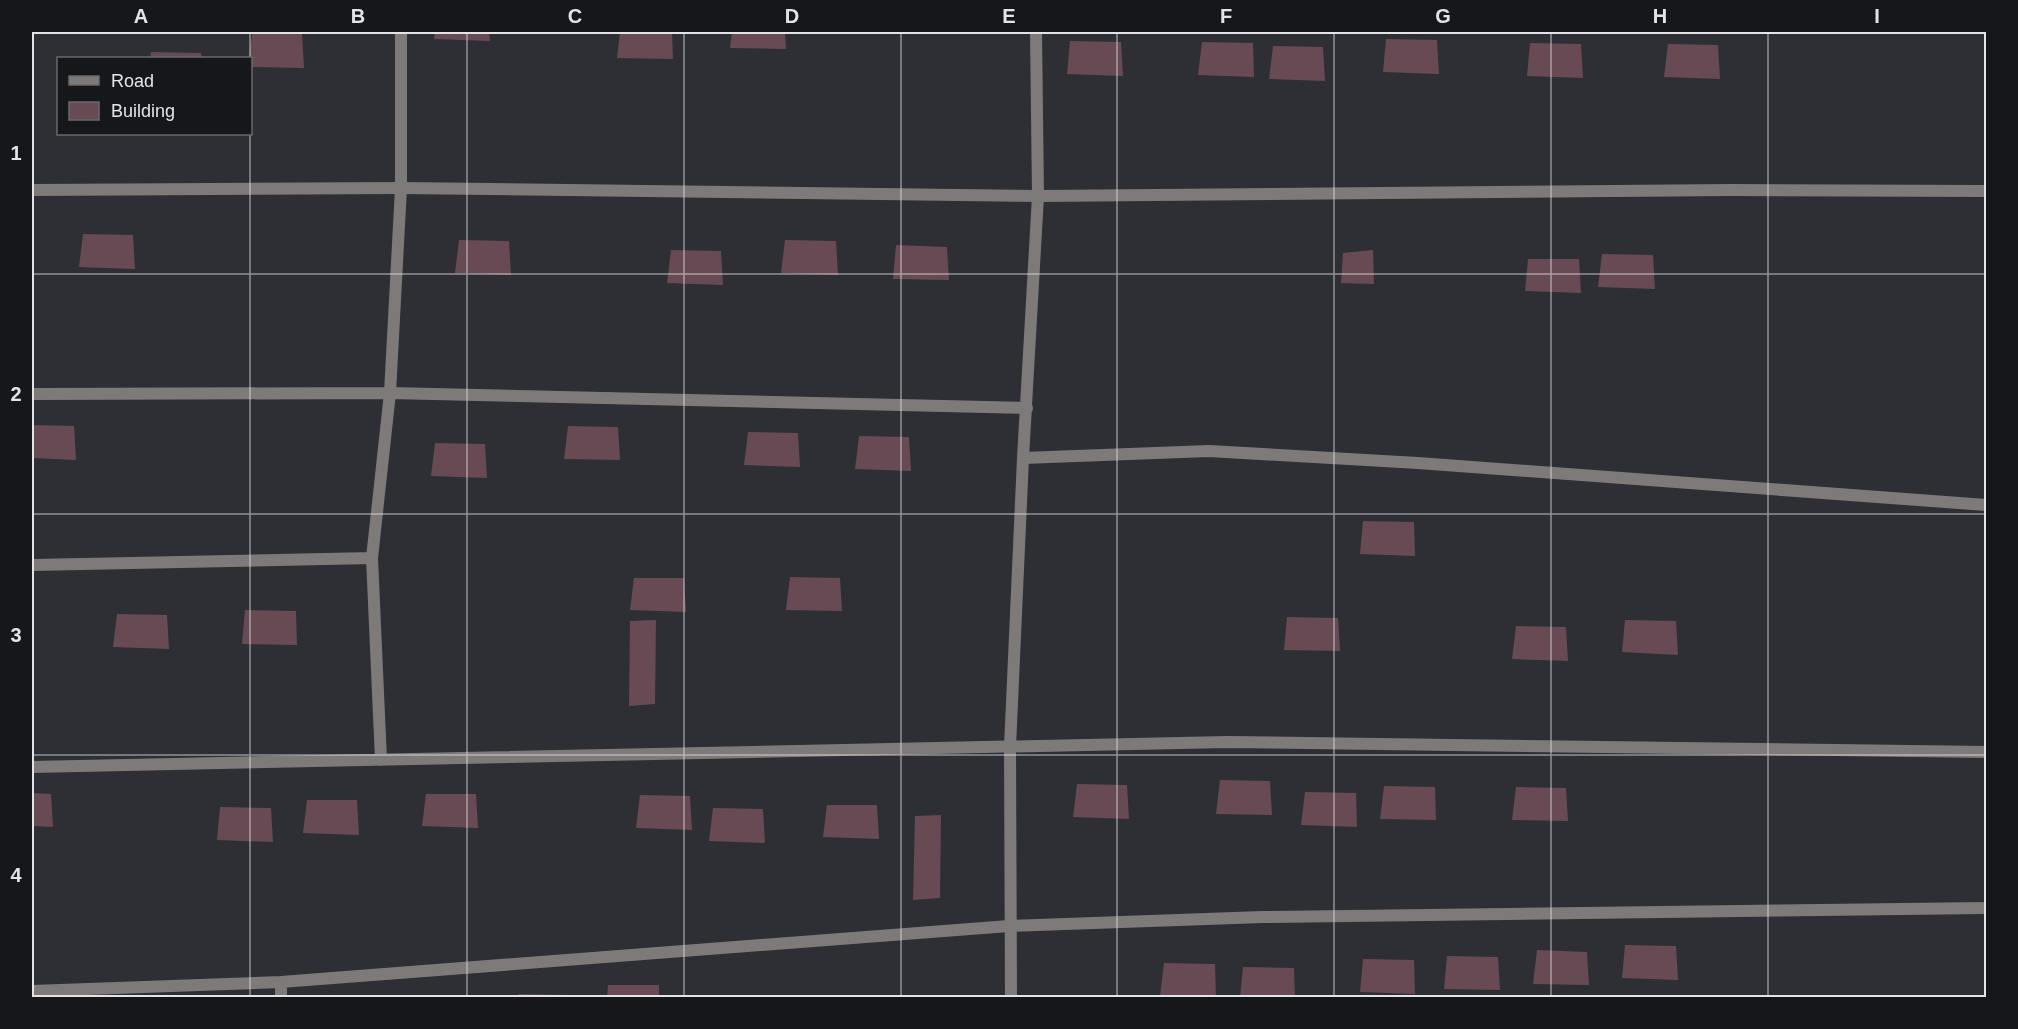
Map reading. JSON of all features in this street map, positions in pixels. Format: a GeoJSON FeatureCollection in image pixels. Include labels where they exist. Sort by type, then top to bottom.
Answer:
{"type":"FeatureCollection","features":[{"type":"Feature","properties":{"kind":"street"},"geometry":{"type":"LineString","coordinates":[[381,760],[372,558],[390,393],[401,188],[401,32]]}},
{"type":"Feature","properties":{"kind":"street"},"geometry":{"type":"LineString","coordinates":[[1011,998],[1010,747],[1038,196],[1036,32]]}},
{"type":"Feature","properties":{"kind":"street"},"geometry":{"type":"LineString","coordinates":[[32,190],[401,188],[1038,196],[1732,190],[1986,191]]}},
{"type":"Feature","properties":{"kind":"street"},"geometry":{"type":"LineString","coordinates":[[32,394],[390,393],[1027,408]]}},
{"type":"Feature","properties":{"kind":"street"},"geometry":{"type":"LineString","coordinates":[[1023,458],[1209,451],[1430,464],[1986,505]]}},
{"type":"Feature","properties":{"kind":"street"},"geometry":{"type":"LineString","coordinates":[[32,565],[372,558]]}},
{"type":"Feature","properties":{"kind":"street"},"geometry":{"type":"LineString","coordinates":[[32,767],[1227,742],[1986,752]]}},
{"type":"Feature","properties":{"kind":"street"},"geometry":{"type":"LineString","coordinates":[[32,991],[281,981],[1010,926],[1263,917],[1986,908]]}},
{"type":"Feature","properties":{"kind":"street"},"geometry":{"type":"LineString","coordinates":[[281,981],[281,998]]}},
{"type":"Feature","properties":{"kind":"building"},"geometry":{"type":"Polygon","coordinates":[[[435,32],[489,32],[490,41],[434,39],[435,32]]]}},
{"type":"Feature","properties":{"kind":"building"},"geometry":{"type":"Polygon","coordinates":[[[620,32],[672,32],[673,59],[617,58],[620,32]]]}},
{"type":"Feature","properties":{"kind":"building"},"geometry":{"type":"Polygon","coordinates":[[[732,32],[785,32],[786,49],[730,48],[732,32]]]}},
{"type":"Feature","properties":{"kind":"building"},"geometry":{"type":"Polygon","coordinates":[[[252,33],[302,34],[304,68],[252,67],[252,57],[249,57],[252,33]]]}},
{"type":"Feature","properties":{"kind":"building"},"geometry":{"type":"Polygon","coordinates":[[[1386,39],[1437,40],[1439,74],[1383,72],[1386,39]]]}},
{"type":"Feature","properties":{"kind":"building"},"geometry":{"type":"Polygon","coordinates":[[[1070,41],[1121,42],[1123,76],[1067,74],[1070,41]]]}},
{"type":"Feature","properties":{"kind":"building"},"geometry":{"type":"Polygon","coordinates":[[[1202,42],[1253,43],[1254,77],[1198,75],[1202,42]]]}},
{"type":"Feature","properties":{"kind":"building"},"geometry":{"type":"Polygon","coordinates":[[[1530,43],[1581,44],[1583,78],[1527,76],[1530,43]]]}},
{"type":"Feature","properties":{"kind":"building"},"geometry":{"type":"Polygon","coordinates":[[[1668,44],[1718,45],[1720,79],[1664,77],[1668,44]]]}},
{"type":"Feature","properties":{"kind":"building"},"geometry":{"type":"Polygon","coordinates":[[[1273,46],[1323,47],[1325,81],[1269,79],[1273,46]]]}},
{"type":"Feature","properties":{"kind":"building"},"geometry":{"type":"Polygon","coordinates":[[[151,52],[201,53],[202,57],[150,57],[151,52]]]}},
{"type":"Feature","properties":{"kind":"building"},"geometry":{"type":"Polygon","coordinates":[[[83,234],[133,235],[135,269],[79,267],[83,234]]]}},
{"type":"Feature","properties":{"kind":"building"},"geometry":{"type":"Polygon","coordinates":[[[459,240],[509,241],[511,275],[455,273],[459,240]]]}},
{"type":"Feature","properties":{"kind":"building"},"geometry":{"type":"Polygon","coordinates":[[[785,240],[836,241],[838,275],[781,273],[785,240]]]}},
{"type":"Feature","properties":{"kind":"building"},"geometry":{"type":"Polygon","coordinates":[[[896,245],[947,247],[949,280],[893,279],[896,245]]]}},
{"type":"Feature","properties":{"kind":"building"},"geometry":{"type":"Polygon","coordinates":[[[671,250],[721,251],[723,285],[667,283],[671,250]]]}},
{"type":"Feature","properties":{"kind":"building"},"geometry":{"type":"Polygon","coordinates":[[[1373,250],[1374,284],[1341,283],[1343,253],[1373,250]]]}},
{"type":"Feature","properties":{"kind":"building"},"geometry":{"type":"Polygon","coordinates":[[[1602,254],[1653,255],[1655,289],[1598,287],[1602,254]]]}},
{"type":"Feature","properties":{"kind":"building"},"geometry":{"type":"Polygon","coordinates":[[[1528,259],[1579,259],[1581,293],[1525,291],[1528,259]]]}},
{"type":"Feature","properties":{"kind":"building"},"geometry":{"type":"Polygon","coordinates":[[[32,425],[74,426],[76,460],[32,458],[32,425]]]}},
{"type":"Feature","properties":{"kind":"building"},"geometry":{"type":"Polygon","coordinates":[[[568,426],[618,427],[620,460],[564,459],[568,426]]]}},
{"type":"Feature","properties":{"kind":"building"},"geometry":{"type":"Polygon","coordinates":[[[748,432],[798,433],[800,467],[744,465],[748,432]]]}},
{"type":"Feature","properties":{"kind":"building"},"geometry":{"type":"Polygon","coordinates":[[[859,436],[909,437],[911,471],[855,469],[859,436]]]}},
{"type":"Feature","properties":{"kind":"building"},"geometry":{"type":"Polygon","coordinates":[[[435,443],[485,444],[487,478],[431,476],[435,443]]]}},
{"type":"Feature","properties":{"kind":"building"},"geometry":{"type":"Polygon","coordinates":[[[1363,521],[1414,522],[1415,556],[1360,554],[1363,521]]]}},
{"type":"Feature","properties":{"kind":"building"},"geometry":{"type":"Polygon","coordinates":[[[790,577],[840,578],[842,611],[786,610],[790,577]]]}},
{"type":"Feature","properties":{"kind":"building"},"geometry":{"type":"Polygon","coordinates":[[[634,578],[684,578],[686,612],[630,610],[634,578]]]}},
{"type":"Feature","properties":{"kind":"building"},"geometry":{"type":"Polygon","coordinates":[[[245,610],[296,611],[297,645],[242,644],[245,610]]]}},
{"type":"Feature","properties":{"kind":"building"},"geometry":{"type":"Polygon","coordinates":[[[117,614],[167,615],[169,649],[113,647],[117,614]]]}},
{"type":"Feature","properties":{"kind":"building"},"geometry":{"type":"Polygon","coordinates":[[[1287,617],[1338,618],[1340,651],[1284,650],[1287,617]]]}},
{"type":"Feature","properties":{"kind":"building"},"geometry":{"type":"Polygon","coordinates":[[[656,620],[655,704],[629,706],[630,621],[656,620]]]}},
{"type":"Feature","properties":{"kind":"building"},"geometry":{"type":"Polygon","coordinates":[[[1625,620],[1676,621],[1678,655],[1622,652],[1625,620]]]}},
{"type":"Feature","properties":{"kind":"building"},"geometry":{"type":"Polygon","coordinates":[[[1516,626],[1566,627],[1568,661],[1512,659],[1516,626]]]}},
{"type":"Feature","properties":{"kind":"building"},"geometry":{"type":"Polygon","coordinates":[[[1220,780],[1270,781],[1272,815],[1216,814],[1220,780]]]}},
{"type":"Feature","properties":{"kind":"building"},"geometry":{"type":"Polygon","coordinates":[[[1077,784],[1127,785],[1129,819],[1073,817],[1077,784]]]}},
{"type":"Feature","properties":{"kind":"building"},"geometry":{"type":"Polygon","coordinates":[[[1384,786],[1435,787],[1436,820],[1380,819],[1384,786]]]}},
{"type":"Feature","properties":{"kind":"building"},"geometry":{"type":"Polygon","coordinates":[[[1516,787],[1566,788],[1568,821],[1512,820],[1516,787]]]}},
{"type":"Feature","properties":{"kind":"building"},"geometry":{"type":"Polygon","coordinates":[[[1305,792],[1356,793],[1357,827],[1301,825],[1305,792]]]}},
{"type":"Feature","properties":{"kind":"building"},"geometry":{"type":"Polygon","coordinates":[[[32,793],[51,794],[53,827],[32,826],[32,793]]]}},
{"type":"Feature","properties":{"kind":"building"},"geometry":{"type":"Polygon","coordinates":[[[426,794],[476,794],[478,828],[422,826],[426,794]]]}},
{"type":"Feature","properties":{"kind":"building"},"geometry":{"type":"Polygon","coordinates":[[[640,795],[690,796],[692,830],[636,828],[640,795]]]}},
{"type":"Feature","properties":{"kind":"building"},"geometry":{"type":"Polygon","coordinates":[[[307,800],[357,800],[359,835],[303,833],[307,800]]]}},
{"type":"Feature","properties":{"kind":"building"},"geometry":{"type":"Polygon","coordinates":[[[827,805],[877,805],[879,839],[823,837],[827,805]]]}},
{"type":"Feature","properties":{"kind":"building"},"geometry":{"type":"Polygon","coordinates":[[[220,807],[271,808],[273,842],[217,840],[220,807]]]}},
{"type":"Feature","properties":{"kind":"building"},"geometry":{"type":"Polygon","coordinates":[[[713,808],[763,809],[765,843],[709,841],[713,808]]]}},
{"type":"Feature","properties":{"kind":"building"},"geometry":{"type":"Polygon","coordinates":[[[941,815],[940,898],[913,900],[915,816],[941,815]]]}},
{"type":"Feature","properties":{"kind":"building"},"geometry":{"type":"Polygon","coordinates":[[[1625,945],[1676,946],[1678,980],[1622,978],[1625,945]]]}},
{"type":"Feature","properties":{"kind":"building"},"geometry":{"type":"Polygon","coordinates":[[[1537,950],[1587,952],[1589,985],[1533,984],[1537,950]]]}},
{"type":"Feature","properties":{"kind":"building"},"geometry":{"type":"Polygon","coordinates":[[[1447,956],[1498,957],[1500,990],[1444,989],[1447,956]]]}},
{"type":"Feature","properties":{"kind":"building"},"geometry":{"type":"Polygon","coordinates":[[[1363,959],[1414,960],[1415,994],[1360,992],[1363,959]]]}},
{"type":"Feature","properties":{"kind":"building"},"geometry":{"type":"Polygon","coordinates":[[[1164,963],[1215,964],[1216,998],[1160,996],[1164,963]]]}},
{"type":"Feature","properties":{"kind":"building"},"geometry":{"type":"Polygon","coordinates":[[[1243,967],[1294,968],[1295,998],[1240,998],[1243,967]]]}},
{"type":"Feature","properties":{"kind":"building"},"geometry":{"type":"Polygon","coordinates":[[[608,985],[659,985],[659,998],[607,998],[608,985]]]}},
{"type":"Feature","properties":{"kind":"building"},"geometry":{"type":"Polygon","coordinates":[[[519,994],[569,995],[569,998],[518,998],[519,994]]]}}]}
